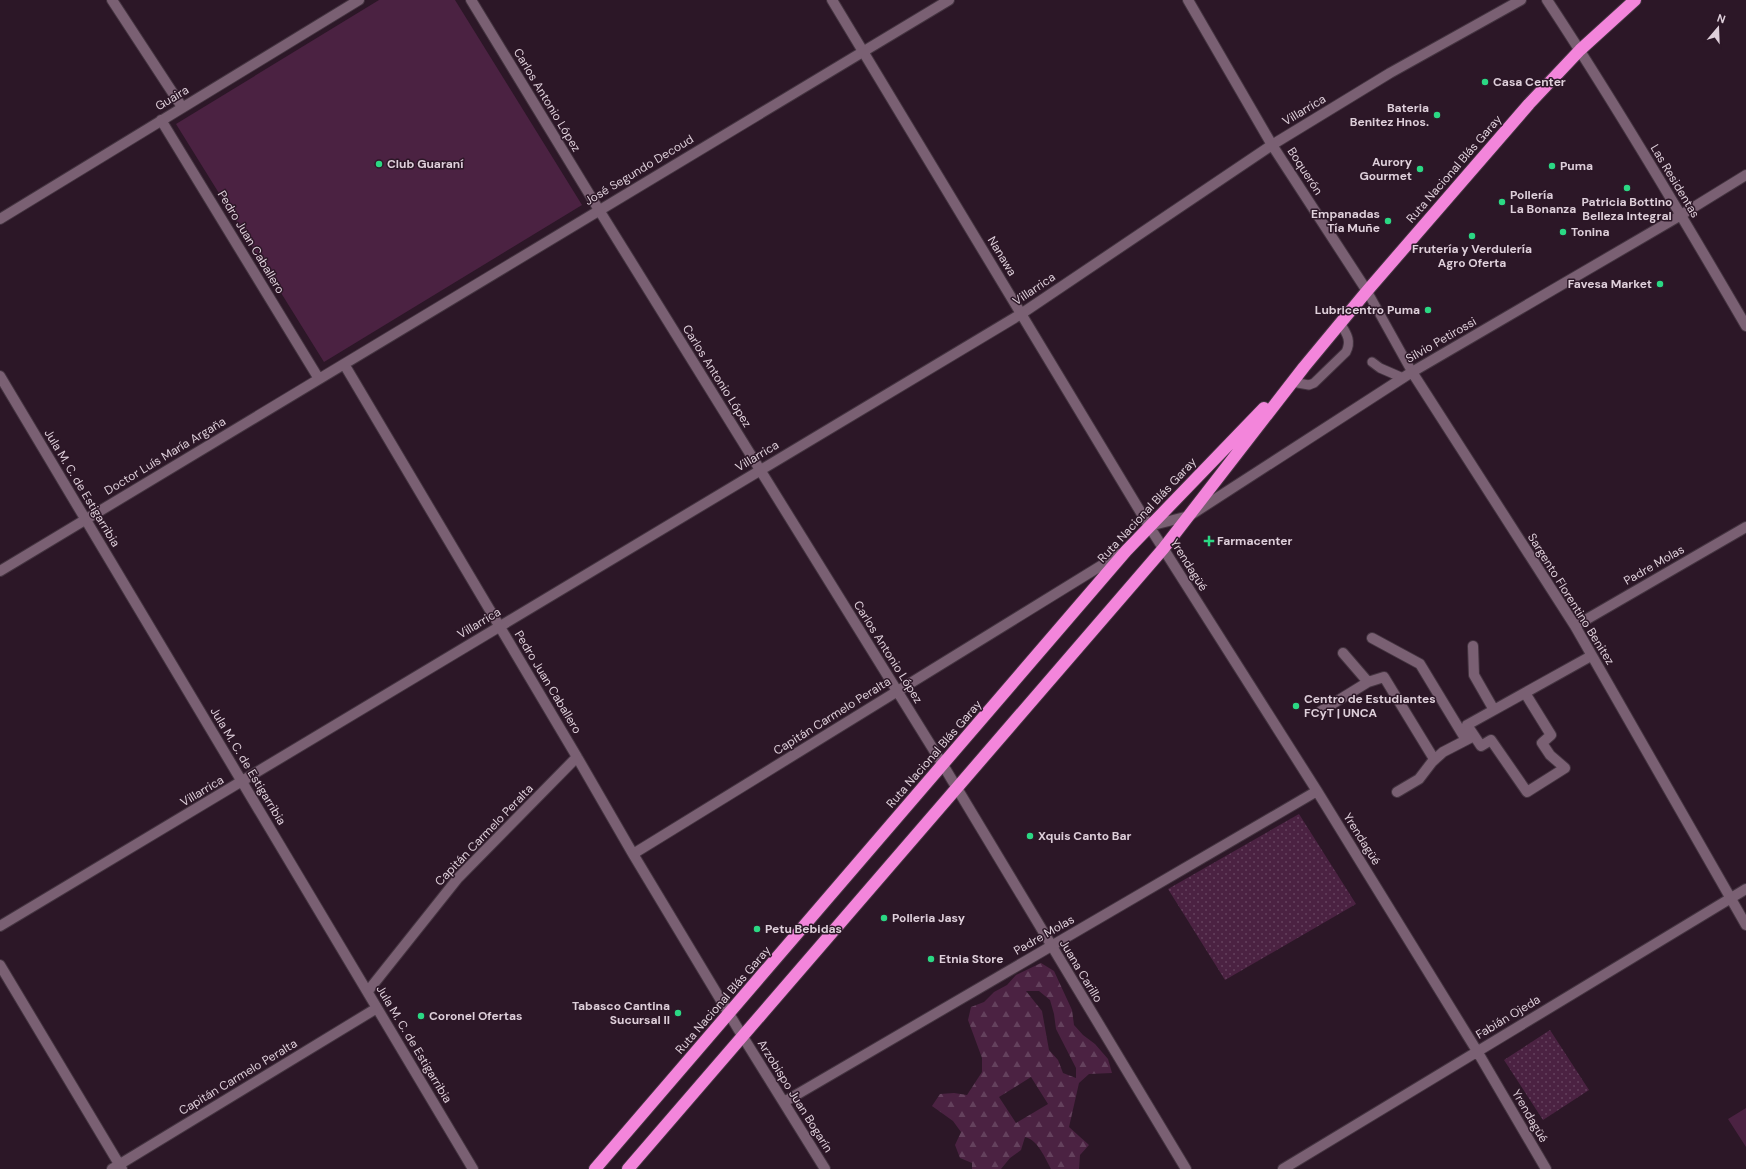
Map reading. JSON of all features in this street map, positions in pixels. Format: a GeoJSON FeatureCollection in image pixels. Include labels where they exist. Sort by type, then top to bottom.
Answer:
{"type":"FeatureCollection","features":[{"type":"Feature","properties":{"kind":"highway","name":"Ruta Nacional Blás Garay"},"geometry":{"type":"LineString","coordinates":[[628,1169],[1163,549],[1304,366],[1367,291],[1529,104],[1580,50],[1635,0]]}},
{"type":"Feature","properties":{"kind":"highway","name":"Ruta Nacional Blás Garay"},"geometry":{"type":"LineString","coordinates":[[595,1169],[1126,550],[1304,366]]}},
{"type":"Feature","properties":{"kind":"street"},"geometry":{"type":"LineString","coordinates":[[112,0],[182,107]]}},
{"type":"Feature","properties":{"kind":"street","name":"Guaira"},"geometry":{"type":"LineString","coordinates":[[0,219],[359,0]]}},
{"type":"Feature","properties":{"kind":"street","name":"Carlos Antonio López"},"geometry":{"type":"LineString","coordinates":[[471,0],[599,210],[943,765]]}},
{"type":"Feature","properties":{"kind":"street","name":"Nanawa"},"geometry":{"type":"LineString","coordinates":[[832,0],[1149,526]]}},
{"type":"Feature","properties":{"kind":"street","name":"José Segundo Decoud"},"geometry":{"type":"LineString","coordinates":[[344,364],[949,0]]}},
{"type":"Feature","properties":{"kind":"street","name":"Boquerón"},"geometry":{"type":"LineString","coordinates":[[1188,0],[1272,145],[1367,291]]}},
{"type":"Feature","properties":{"kind":"street","name":"Villarrica"},"geometry":{"type":"LineString","coordinates":[[0,926],[1021,314],[1272,145],[1390,73],[1521,0]]}},
{"type":"Feature","properties":{"kind":"street","name":"Las Residentas"},"geometry":{"type":"LineString","coordinates":[[1547,0],[1580,50],[1681,215],[1746,326]]}},
{"type":"Feature","properties":{"kind":"street","name":"Pedro Juan Caballero"},"geometry":{"type":"LineString","coordinates":[[161,120],[319,379]]}},
{"type":"Feature","properties":{"kind":"street","name":"Silvio Petirossi"},"geometry":{"type":"LineString","coordinates":[[1149,526],[1189,516],[1407,375],[1681,215],[1746,175]]}},
{"type":"Feature","properties":{"kind":"street","name":"Pedro Juan Caballero"},"geometry":{"type":"LineString","coordinates":[[344,364],[578,757],[633,854],[730,1013]]}},
{"type":"Feature","properties":{"kind":"street","name":"Doctor Luís María Argaña"},"geometry":{"type":"LineString","coordinates":[[0,571],[344,364]]}},
{"type":"Feature","properties":{"kind":"street","name":"Sargento Florentino Benitez"},"geometry":{"type":"LineString","coordinates":[[1407,375],[1574,626],[1746,925]]}},
{"type":"Feature","properties":{"kind":"street","name":"Jula M. C. de Estigarribia"},"geometry":{"type":"LineString","coordinates":[[0,376],[473,1169]]}},
{"type":"Feature","properties":{"kind":"street","name":"Yrendagüé"},"geometry":{"type":"LineString","coordinates":[[1149,526],[1317,791],[1477,1051],[1546,1169]]}},
{"type":"Feature","properties":{"kind":"street","name":"Padre Molas"},"geometry":{"type":"LineString","coordinates":[[1574,626],[1746,527]]}},
{"type":"Feature","properties":{"kind":"street","name":"Capitán Carmelo Peralta"},"geometry":{"type":"LineString","coordinates":[[633,854],[1126,550]]}},
{"type":"Feature","properties":{"kind":"street"},"geometry":{"type":"LineString","coordinates":[[1372,638],[1420,664],[1470,738],[1481,746],[1491,740],[1516,768],[1527,792],[1565,768],[1550,755],[1542,743],[1551,735],[1525,692]]}},
{"type":"Feature","properties":{"kind":"street"},"geometry":{"type":"LineString","coordinates":[[1473,646],[1474,675],[1494,710]]}},
{"type":"Feature","properties":{"kind":"street"},"geometry":{"type":"LineString","coordinates":[[1343,653],[1368,682]]}},
{"type":"Feature","properties":{"kind":"street"},"geometry":{"type":"LineString","coordinates":[[1470,738],[1467,725],[1591,656]]}},
{"type":"Feature","properties":{"kind":"street"},"geometry":{"type":"LineString","coordinates":[[1321,711],[1368,682],[1384,677],[1434,759]]}},
{"type":"Feature","properties":{"kind":"street"},"geometry":{"type":"LineString","coordinates":[[1397,792],[1419,779],[1434,759],[1443,752],[1470,738]]}},
{"type":"Feature","properties":{"kind":"street","name":"Capitán Carmelo Peralta"},"geometry":{"type":"LineString","coordinates":[[368,991],[458,878],[578,757]]}},
{"type":"Feature","properties":{"kind":"street","name":"Juana Carillo"},"geometry":{"type":"LineString","coordinates":[[943,765],[956,789],[1186,1169]]}},
{"type":"Feature","properties":{"kind":"street","name":"Padre Molas"},"geometry":{"type":"LineString","coordinates":[[784,1102],[1317,791]]}},
{"type":"Feature","properties":{"kind":"street","name":"Fabián Ojeda"},"geometry":{"type":"LineString","coordinates":[[1283,1169],[1746,889]]}},
{"type":"Feature","properties":{"kind":"street"},"geometry":{"type":"LineString","coordinates":[[0,965],[118,1168]]}},
{"type":"Feature","properties":{"kind":"street","name":"Capitán Carmelo Peralta"},"geometry":{"type":"LineString","coordinates":[[118,1168],[377,1008]]}},
{"type":"Feature","properties":{"kind":"street","name":"Arzobispo Juan Bogarín"},"geometry":{"type":"LineString","coordinates":[[730,1013],[743,1037],[825,1169]]}},
{"type":"Feature","properties":{"kind":"lane","name":"Sargento Florentino Benitez"},"geometry":{"type":"LineString","coordinates":[[1367,291],[1407,375]]}},
{"type":"Feature","properties":{"kind":"lane"},"geometry":{"type":"LineString","coordinates":[[1292,382],[1309,385],[1314,383],[1351,348],[1349,338],[1340,323]]}},
{"type":"Feature","properties":{"kind":"lane"},"geometry":{"type":"LineString","coordinates":[[1372,362],[1380,368],[1407,375]]}},
{"type":"Feature","properties":{"kind":"green space","name":"Club Guaraní"},"geometry":{"type":"Polygon","coordinates":[[[379,0],[455,0],[582,205],[324,362],[176,124],[379,0]]]}},
{"type":"Feature","properties":{"kind":"green space"},"geometry":{"type":"Polygon","coordinates":[[[1299,814],[1356,904],[1225,980],[1168,889],[1299,814]]]}},
{"type":"Feature","properties":{"kind":"green space"},"geometry":{"type":"Polygon","coordinates":[[[1041,963],[1054,971],[1072,1010],[1074,1025],[1083,1035],[1095,1044],[1108,1059],[1112,1073],[1089,1074],[1079,1083],[1069,1127],[1089,1145],[1080,1155],[1079,1169],[1051,1169],[1044,1155],[1034,1142],[1025,1137],[1021,1150],[1010,1158],[1001,1169],[972,1169],[972,1163],[960,1158],[955,1145],[961,1132],[953,1121],[932,1106],[940,1094],[954,1093],[967,1095],[982,1072],[982,1058],[968,1020],[971,1007],[984,1002],[994,992],[1007,985],[1016,975],[1041,963]],[[1026,991],[1042,1011],[1049,1050],[1058,1060],[1063,1073],[1076,1078],[1076,1068],[1056,1029],[1050,1000],[1039,991],[1026,991]],[[1031,1077],[999,1097],[1016,1123],[1048,1104],[1031,1077]]]}},
{"type":"Feature","properties":{"kind":"green space"},"geometry":{"type":"Polygon","coordinates":[[[1550,1030],[1589,1090],[1543,1120],[1504,1060],[1550,1030]]]}},
{"type":"Feature","properties":{"kind":"green space"},"geometry":{"type":"Polygon","coordinates":[[[1746,1108],[1746,1147],[1728,1119],[1746,1108]]]}},
{"type":"Feature","properties":{"kind":"place","name":"Casa Center"},"geometry":{"type":"Point","coordinates":[1485,82]}},
{"type":"Feature","properties":{"kind":"place","name":"Bateria Benitez Hnos."},"geometry":{"type":"Point","coordinates":[1437,115]}},
{"type":"Feature","properties":{"kind":"place","name":"Club Guaraní"},"geometry":{"type":"Point","coordinates":[379,164]}},
{"type":"Feature","properties":{"kind":"place","name":"Puma"},"geometry":{"type":"Point","coordinates":[1552,166]}},
{"type":"Feature","properties":{"kind":"place","name":"Aurory Gourmet"},"geometry":{"type":"Point","coordinates":[1420,169]}},
{"type":"Feature","properties":{"kind":"place","name":"Patricia Bottino Belleza Integral"},"geometry":{"type":"Point","coordinates":[1627,188]}},
{"type":"Feature","properties":{"kind":"place","name":"Pollería La Bonanza"},"geometry":{"type":"Point","coordinates":[1502,202]}},
{"type":"Feature","properties":{"kind":"place","name":"Empanadas Tía Muñe"},"geometry":{"type":"Point","coordinates":[1388,221]}},
{"type":"Feature","properties":{"kind":"place","name":"Tonina"},"geometry":{"type":"Point","coordinates":[1563,232]}},
{"type":"Feature","properties":{"kind":"place","name":"Frutería y Verdulería Agro Oferta"},"geometry":{"type":"Point","coordinates":[1472,236]}},
{"type":"Feature","properties":{"kind":"place","name":"Favesa Market"},"geometry":{"type":"Point","coordinates":[1660,284]}},
{"type":"Feature","properties":{"kind":"place","name":"Lubricentro Puma"},"geometry":{"type":"Point","coordinates":[1428,310]}},
{"type":"Feature","properties":{"kind":"place","name":"Farmacenter"},"geometry":{"type":"Point","coordinates":[1209,541]}},
{"type":"Feature","properties":{"kind":"place","name":"Centro de Estudiantes FCyT | UNCA"},"geometry":{"type":"Point","coordinates":[1296,706]}},
{"type":"Feature","properties":{"kind":"place","name":"Xquis Canto Bar"},"geometry":{"type":"Point","coordinates":[1030,836]}},
{"type":"Feature","properties":{"kind":"place","name":"Polleria Jasy"},"geometry":{"type":"Point","coordinates":[884,918]}},
{"type":"Feature","properties":{"kind":"place","name":"Petu Bebidas"},"geometry":{"type":"Point","coordinates":[757,929]}},
{"type":"Feature","properties":{"kind":"place","name":"Etnia Store"},"geometry":{"type":"Point","coordinates":[931,959]}},
{"type":"Feature","properties":{"kind":"place","name":"Tabasco Cantina Sucursal II"},"geometry":{"type":"Point","coordinates":[678,1013]}},
{"type":"Feature","properties":{"kind":"place","name":"Coronel Ofertas"},"geometry":{"type":"Point","coordinates":[421,1016]}}]}
